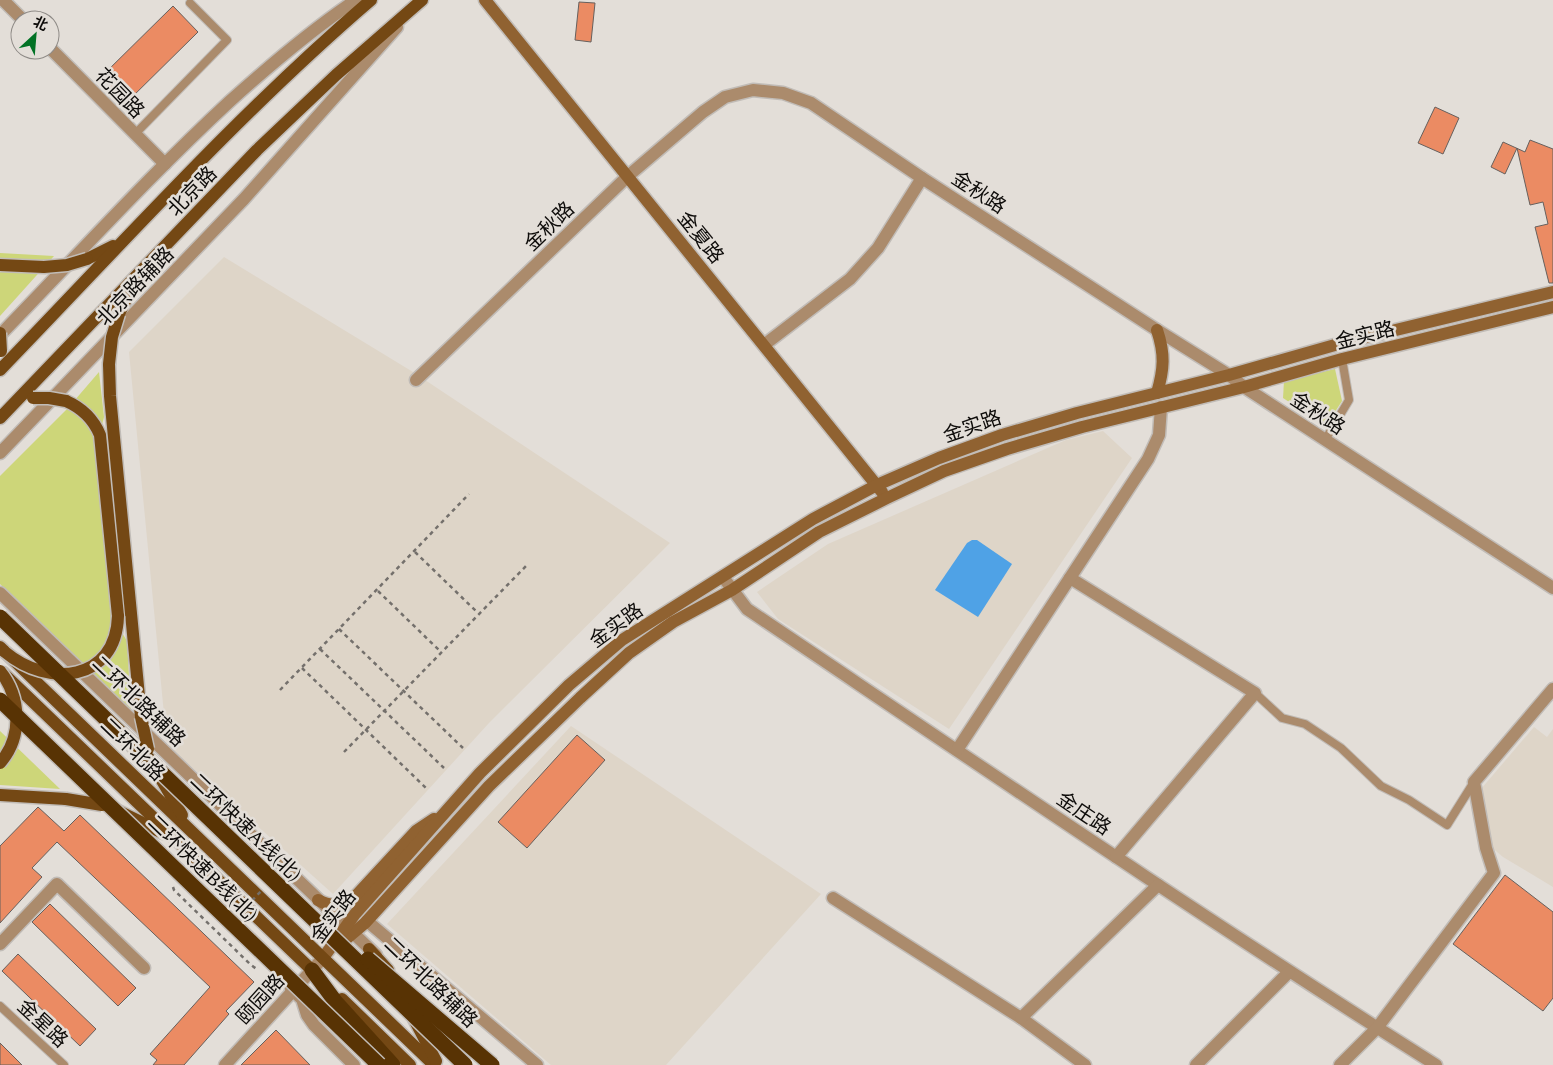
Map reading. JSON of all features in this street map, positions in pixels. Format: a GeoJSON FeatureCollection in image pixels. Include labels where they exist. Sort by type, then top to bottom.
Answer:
{"type":"FeatureCollection","features":[{"type":"Feature","properties":{"kind":"highway","name":"二环快速A线(北)"},"geometry":{"type":"LineString","coordinates":[[0,617],[465,1065]]}},
{"type":"Feature","properties":{"kind":"highway","name":"二环快速B线(北)"},"geometry":{"type":"LineString","coordinates":[[0,700],[379,1065]]}},
{"type":"Feature","properties":{"kind":"highway"},"geometry":{"type":"LineString","coordinates":[[260,868],[491,1065]]}},
{"type":"Feature","properties":{"kind":"highway"},"geometry":{"type":"LineString","coordinates":[[281,970],[388,1065]]}},
{"type":"Feature","properties":{"kind":"highway"},"geometry":{"type":"LineString","coordinates":[[312,970],[352,1020],[393,1065]]}},
{"type":"Feature","properties":{"kind":"main road","name":"北京路"},"geometry":{"type":"LineString","coordinates":[[0,370],[274,88],[371,0]]}},
{"type":"Feature","properties":{"kind":"main road","name":"北京路"},"geometry":{"type":"LineString","coordinates":[[4,414],[176,234],[297,112],[374,40],[418,4]]}},
{"type":"Feature","properties":{"kind":"main road"},"geometry":{"type":"LineString","coordinates":[[0,265],[44,268],[67,265],[87,259],[104,252],[120,242],[152,212]]}},
{"type":"Feature","properties":{"kind":"main road"},"geometry":{"type":"LineString","coordinates":[[176,234],[140,275],[128,293],[112,337],[109,364],[110,396],[141,717],[148,749],[169,795],[194,834]]}},
{"type":"Feature","properties":{"kind":"main road"},"geometry":{"type":"LineString","coordinates":[[0,334],[0,352]]}},
{"type":"Feature","properties":{"kind":"main road"},"geometry":{"type":"LineString","coordinates":[[3,649],[24,666],[44,673],[64,674],[84,671],[100,661],[112,647],[118,628],[100,436],[97,427],[87,414],[66,401],[49,398],[33,398],[19,402],[4,414]]}},
{"type":"Feature","properties":{"kind":"main road","name":"二环北路"},"geometry":{"type":"LineString","coordinates":[[3,649],[434,1065]]}},
{"type":"Feature","properties":{"kind":"main road"},"geometry":{"type":"LineString","coordinates":[[0,670],[13,693],[17,714],[12,744],[0,763]]}},
{"type":"Feature","properties":{"kind":"main road","name":"二环北路"},"geometry":{"type":"LineString","coordinates":[[0,670],[410,1065]]}},
{"type":"Feature","properties":{"kind":"main road"},"geometry":{"type":"LineString","coordinates":[[0,795],[66,799],[102,805],[143,822],[183,846]]}},
{"type":"Feature","properties":{"kind":"main road"},"geometry":{"type":"LineString","coordinates":[[369,949],[396,984],[438,1065]]}},
{"type":"Feature","properties":{"kind":"main road"},"geometry":{"type":"LineString","coordinates":[[298,995],[347,1042],[393,1065]]}},
{"type":"Feature","properties":{"kind":"street"},"geometry":{"type":"LineString","coordinates":[[3,0],[13,10]]}},
{"type":"Feature","properties":{"kind":"street"},"geometry":{"type":"LineString","coordinates":[[0,334],[165,164],[261,74],[312,32],[356,0]]}},
{"type":"Feature","properties":{"kind":"street","name":"金夏路"},"geometry":{"type":"LineString","coordinates":[[485,0],[887,498]]}},
{"type":"Feature","properties":{"kind":"street","name":"北京路辅路"},"geometry":{"type":"LineString","coordinates":[[0,453],[250,193],[418,4]]}},
{"type":"Feature","properties":{"kind":"street","name":"花园路"},"geometry":{"type":"LineString","coordinates":[[60,58],[165,164]]}},
{"type":"Feature","properties":{"kind":"street","name":"金秋路"},"geometry":{"type":"LineString","coordinates":[[416,380],[628,176],[710,107],[725,97],[753,90],[783,93],[811,103],[922,178],[1229,375],[1244,388],[1553,588]]}},
{"type":"Feature","properties":{"kind":"street"},"geometry":{"type":"LineString","coordinates":[[764,345],[850,279],[878,248],[922,178]]}},
{"type":"Feature","properties":{"kind":"street","name":"金实路"},"geometry":{"type":"LineString","coordinates":[[350,930],[355,914],[480,773],[570,685],[618,644],[813,519],[877,486],[939,458],[1002,435],[1077,413],[1229,375],[1342,343],[1553,292]]}},
{"type":"Feature","properties":{"kind":"street","name":"金实路"},"geometry":{"type":"LineString","coordinates":[[323,958],[350,930],[367,921],[489,786],[587,691],[630,653],[673,622],[732,590],[819,532],[944,471],[1007,448],[1082,427],[1244,388],[1342,359],[1553,307]]}},
{"type":"Feature","properties":{"kind":"street"},"geometry":{"type":"LineString","coordinates":[[1157,330],[1162,347],[1163,362],[1162,376],[1157,393]]}},
{"type":"Feature","properties":{"kind":"street"},"geometry":{"type":"LineString","coordinates":[[957,750],[1148,459],[1158,435],[1161,408]]}},
{"type":"Feature","properties":{"kind":"street","name":"金庄路"},"geometry":{"type":"LineString","coordinates":[[723,577],[748,609],[1158,886],[1436,1065]]}},
{"type":"Feature","properties":{"kind":"street"},"geometry":{"type":"LineString","coordinates":[[1070,578],[1255,693],[1116,857]]}},
{"type":"Feature","properties":{"kind":"street","name":"二环北路辅路"},"geometry":{"type":"LineString","coordinates":[[0,593],[491,1065]]}},
{"type":"Feature","properties":{"kind":"street"},"geometry":{"type":"LineString","coordinates":[[1340,1065],[1377,1028],[1494,873],[1486,848],[1474,782],[1553,689]]}},
{"type":"Feature","properties":{"kind":"street"},"geometry":{"type":"LineString","coordinates":[[0,708],[298,995],[314,1025],[354,1065]]}},
{"type":"Feature","properties":{"kind":"street"},"geometry":{"type":"LineString","coordinates":[[318,900],[335,906],[353,900],[416,831],[447,811]]}},
{"type":"Feature","properties":{"kind":"street"},"geometry":{"type":"LineString","coordinates":[[0,944],[57,884],[144,968]]}},
{"type":"Feature","properties":{"kind":"street"},"geometry":{"type":"LineString","coordinates":[[1021,1018],[1158,886]]}},
{"type":"Feature","properties":{"kind":"street"},"geometry":{"type":"LineString","coordinates":[[833,898],[1021,1018],[1086,1065]]}},
{"type":"Feature","properties":{"kind":"street"},"geometry":{"type":"LineString","coordinates":[[367,921],[536,1065]]}},
{"type":"Feature","properties":{"kind":"street","name":"颐园路"},"geometry":{"type":"LineString","coordinates":[[224,1065],[298,995],[312,970],[323,958]]}},
{"type":"Feature","properties":{"kind":"street"},"geometry":{"type":"LineString","coordinates":[[1196,1065],[1289,972]]}},
{"type":"Feature","properties":{"kind":"lane"},"geometry":{"type":"LineString","coordinates":[[134,134],[227,40],[190,3]]}},
{"type":"Feature","properties":{"kind":"lane"},"geometry":{"type":"LineString","coordinates":[[1325,440],[1349,400],[1342,359]]}},
{"type":"Feature","properties":{"kind":"lane"},"geometry":{"type":"LineString","coordinates":[[1255,693],[1282,718],[1305,724],[1341,748],[1381,786],[1410,800],[1447,826],[1474,782]]}},
{"type":"Feature","properties":{"kind":"lane","name":"金星路"},"geometry":{"type":"LineString","coordinates":[[0,1006],[64,1065]]}},
{"type":"Feature","properties":{"kind":"path"},"geometry":{"type":"LineString","coordinates":[[280,690],[378,591],[469,494]]}},
{"type":"Feature","properties":{"kind":"path"},"geometry":{"type":"LineString","coordinates":[[415,552],[479,614]]}},
{"type":"Feature","properties":{"kind":"path"},"geometry":{"type":"LineString","coordinates":[[344,752],[528,564]]}},
{"type":"Feature","properties":{"kind":"path"},"geometry":{"type":"LineString","coordinates":[[378,591],[441,652]]}},
{"type":"Feature","properties":{"kind":"path"},"geometry":{"type":"LineString","coordinates":[[339,629],[463,748]]}},
{"type":"Feature","properties":{"kind":"path"},"geometry":{"type":"LineString","coordinates":[[320,649],[444,768]]}},
{"type":"Feature","properties":{"kind":"path"},"geometry":{"type":"LineString","coordinates":[[302,668],[426,788]]}},
{"type":"Feature","properties":{"kind":"path"},"geometry":{"type":"LineString","coordinates":[[281,872],[288,865]]}},
{"type":"Feature","properties":{"kind":"path"},"geometry":{"type":"LineString","coordinates":[[239,913],[267,886]]}},
{"type":"Feature","properties":{"kind":"path"},"geometry":{"type":"LineString","coordinates":[[174,890],[251,965]]}},
{"type":"Feature","properties":{"kind":"shaded area"},"geometry":{"type":"Polygon","coordinates":[[[224,257],[413,372],[670,543],[489,723],[333,894],[167,745],[129,352],[224,257]]]}},
{"type":"Feature","properties":{"kind":"shaded area"},"geometry":{"type":"Polygon","coordinates":[[[1103,431],[1132,458],[949,729],[778,619],[757,592],[828,544],[1066,440],[1103,431]]]}},
{"type":"Feature","properties":{"kind":"shaded area"},"geometry":{"type":"Polygon","coordinates":[[[571,726],[821,894],[666,1065],[551,1065],[387,924],[571,726]]]}},
{"type":"Feature","properties":{"kind":"shaded area"},"geometry":{"type":"Polygon","coordinates":[[[1534,727],[1547,737],[1553,729],[1553,887],[1503,857],[1490,846],[1481,789],[1534,727]]]}},
{"type":"Feature","properties":{"kind":"green space"},"geometry":{"type":"Polygon","coordinates":[[[0,253],[54,256],[0,316],[0,253]]]}},
{"type":"Feature","properties":{"kind":"green space"},"geometry":{"type":"Polygon","coordinates":[[[1335,369],[1342,401],[1326,426],[1283,398],[1284,381],[1335,369]]]}},
{"type":"Feature","properties":{"kind":"green space"},"geometry":{"type":"Polygon","coordinates":[[[99,372],[104,417],[97,444],[115,621],[127,641],[131,712],[0,584],[0,476],[68,408],[99,372]]]}},
{"type":"Feature","properties":{"kind":"green space"},"geometry":{"type":"Polygon","coordinates":[[[0,731],[60,789],[0,785],[0,731]]]}},
{"type":"Feature","properties":{"kind":"water"},"geometry":{"type":"Polygon","coordinates":[[[977,540],[1012,564],[978,617],[935,590],[967,543],[977,540]]]}},
{"type":"Feature","properties":{"kind":"building"},"geometry":{"type":"Polygon","coordinates":[[[579,2],[595,3],[591,42],[575,40],[579,2]]]}},
{"type":"Feature","properties":{"kind":"building"},"geometry":{"type":"Polygon","coordinates":[[[173,6],[198,32],[126,103],[101,77],[173,6]]]}},
{"type":"Feature","properties":{"kind":"building"},"geometry":{"type":"Polygon","coordinates":[[[1435,107],[1459,118],[1443,154],[1418,143],[1435,107]]]}},
{"type":"Feature","properties":{"kind":"building"},"geometry":{"type":"Polygon","coordinates":[[[1530,140],[1553,149],[1553,283],[1549,283],[1535,227],[1548,224],[1543,202],[1530,205],[1517,148],[1525,152],[1530,140]]]}},
{"type":"Feature","properties":{"kind":"building"},"geometry":{"type":"Polygon","coordinates":[[[1503,142],[1517,148],[1505,174],[1491,167],[1503,142]]]}},
{"type":"Feature","properties":{"kind":"building"},"geometry":{"type":"Polygon","coordinates":[[[577,735],[605,760],[527,848],[498,822],[577,735]]]}},
{"type":"Feature","properties":{"kind":"building"},"geometry":{"type":"Polygon","coordinates":[[[38,807],[64,831],[80,815],[254,982],[226,1011],[229,1014],[184,1065],[153,1065],[157,1060],[150,1054],[210,987],[57,842],[32,868],[42,877],[0,923],[0,846],[38,807]]]}},
{"type":"Feature","properties":{"kind":"building"},"geometry":{"type":"Polygon","coordinates":[[[1505,875],[1553,912],[1553,998],[1543,1011],[1453,944],[1505,875]]]}},
{"type":"Feature","properties":{"kind":"building"},"geometry":{"type":"Polygon","coordinates":[[[50,904],[136,988],[118,1006],[32,922],[50,904]]]}},
{"type":"Feature","properties":{"kind":"building"},"geometry":{"type":"Polygon","coordinates":[[[18,954],[96,1029],[80,1046],[2,971],[18,954]]]}},
{"type":"Feature","properties":{"kind":"building"},"geometry":{"type":"Polygon","coordinates":[[[276,1030],[310,1065],[241,1065],[276,1030]]]}},
{"type":"Feature","properties":{"kind":"building"},"geometry":{"type":"Polygon","coordinates":[[[0,1043],[22,1065],[0,1065],[0,1043]]]}}]}
